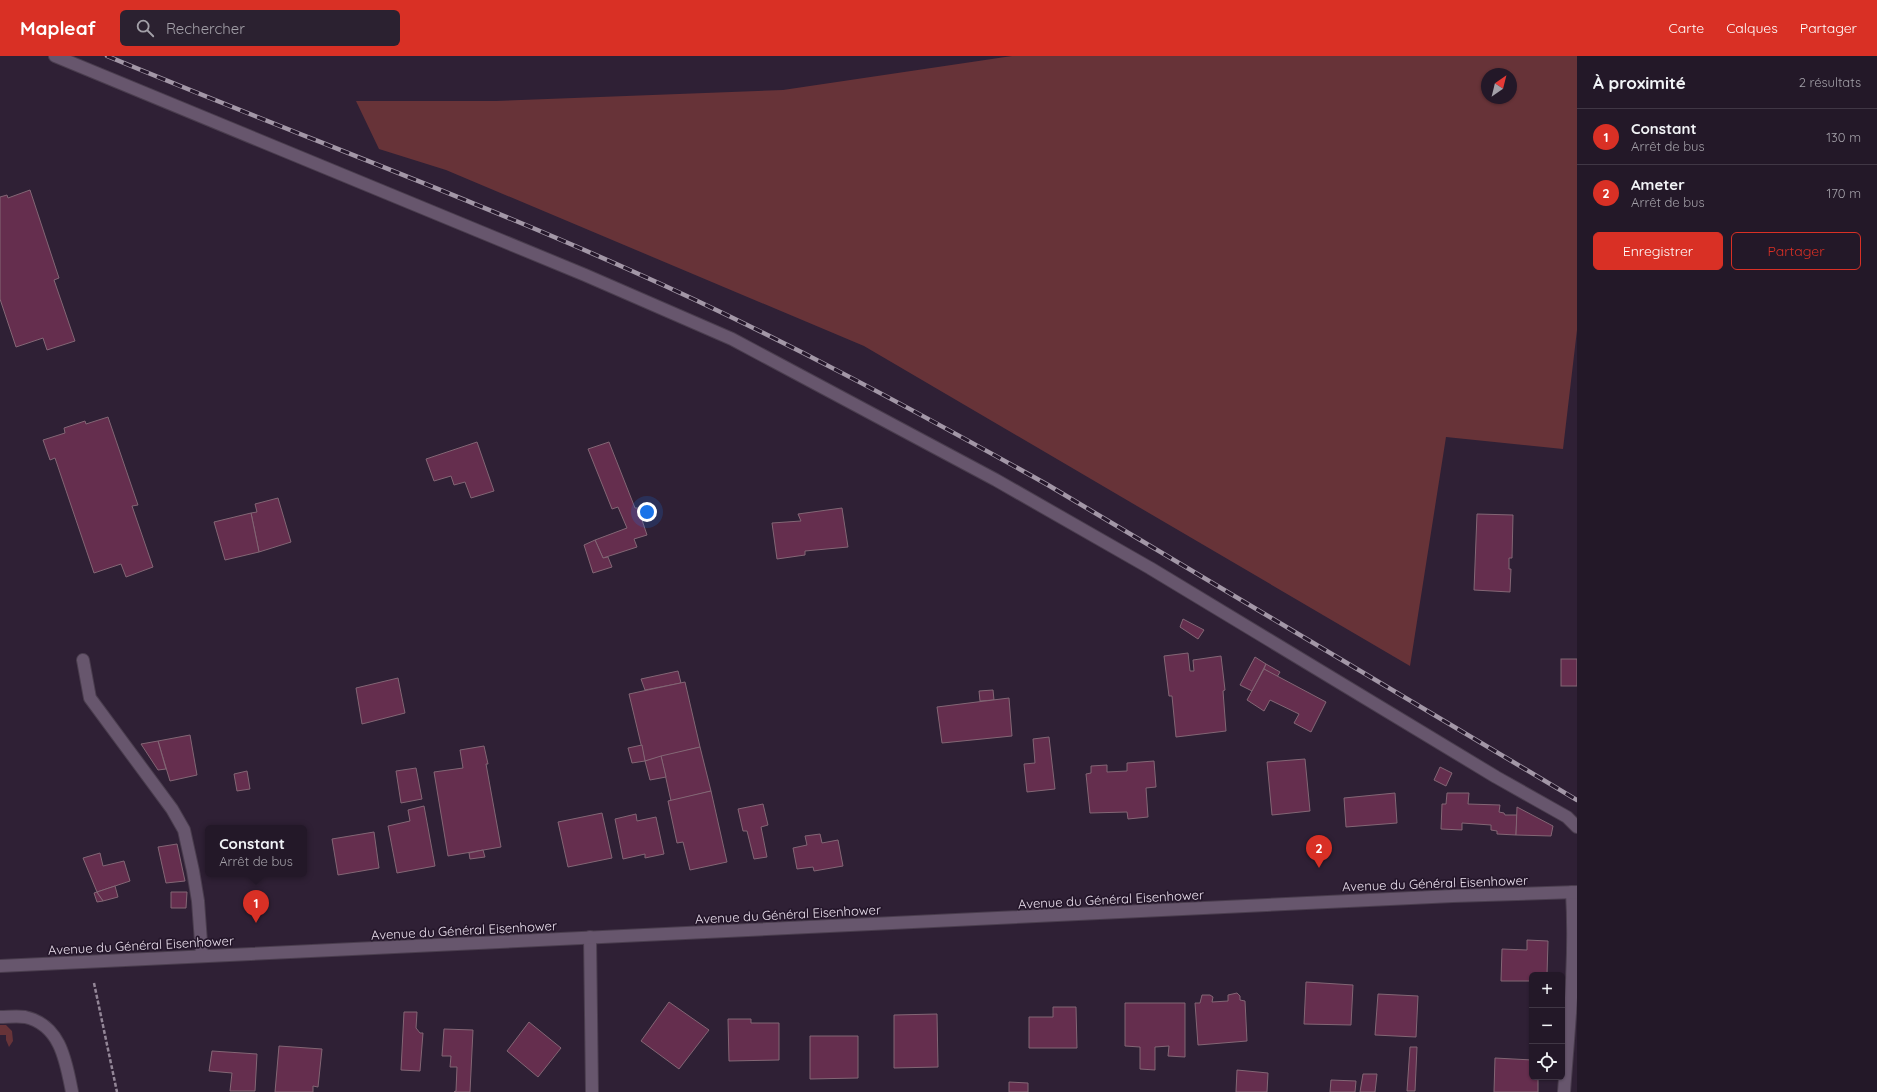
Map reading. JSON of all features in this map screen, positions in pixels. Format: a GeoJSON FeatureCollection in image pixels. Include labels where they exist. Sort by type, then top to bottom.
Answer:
{"type":"FeatureCollection","features":[{"type":"Feature","properties":{"kind":"main road"},"geometry":{"type":"LineString","coordinates":[[55,56],[585,275],[732,339],[996,480],[1136,560],[1496,777],[1567,817],[1577,827]]}},
{"type":"Feature","properties":{"kind":"main road"},"geometry":{"type":"LineString","coordinates":[[83,660],[90,698],[172,809],[184,830],[198,901],[202,956]]}},
{"type":"Feature","properties":{"kind":"main road"},"geometry":{"type":"LineString","coordinates":[[1564,1092],[1572,981],[1575,892]]}},
{"type":"Feature","properties":{"kind":"main road","name":"Avenue du Général Eisenhower"},"geometry":{"type":"LineString","coordinates":[[0,966],[1453,896],[1575,892]]}},
{"type":"Feature","properties":{"kind":"main road"},"geometry":{"type":"LineString","coordinates":[[590,937],[592,1092]]}},
{"type":"Feature","properties":{"kind":"main road"},"geometry":{"type":"LineString","coordinates":[[0,1017],[25,1018],[50,1030],[60,1044],[66,1059],[72,1092]]}},
{"type":"Feature","properties":{"kind":"path"},"geometry":{"type":"LineString","coordinates":[[90,962],[117,1092]]}},
{"type":"Feature","properties":{"kind":"shaded area"},"geometry":{"type":"Polygon","coordinates":[[[1012,56],[1577,56],[1577,330],[1563,449],[1446,437],[1410,666],[864,346],[446,170],[379,149],[356,101],[496,101],[783,90],[1012,56]]]}},
{"type":"Feature","properties":{"kind":"shaded area"},"geometry":{"type":"Polygon","coordinates":[[[0,1025],[6,1025],[12,1031],[13,1041],[9,1047],[6,1040],[6,1035],[0,1035],[0,1025]]]}},
{"type":"Feature","properties":{"kind":"building"},"geometry":{"type":"Polygon","coordinates":[[[30,190],[59,278],[54,280],[75,341],[47,350],[43,338],[16,347],[0,299],[0,197],[7,195],[8,198],[30,190]]]}},
{"type":"Feature","properties":{"kind":"building"},"geometry":{"type":"Polygon","coordinates":[[[108,417],[138,505],[132,506],[153,567],[126,577],[121,564],[94,573],[55,458],[50,460],[43,440],[65,433],[64,428],[85,421],[86,424],[108,417]]]}},
{"type":"Feature","properties":{"kind":"building"},"geometry":{"type":"Polygon","coordinates":[[[477,442],[494,491],[471,498],[465,482],[454,485],[451,476],[434,481],[426,459],[477,442]]]}},
{"type":"Feature","properties":{"kind":"building"},"geometry":{"type":"Polygon","coordinates":[[[609,442],[635,508],[638,508],[647,535],[634,539],[637,547],[603,558],[595,540],[627,528],[618,507],[612,509],[588,449],[609,442]]]}},
{"type":"Feature","properties":{"kind":"building"},"geometry":{"type":"Polygon","coordinates":[[[278,498],[291,542],[259,552],[251,513],[257,512],[255,504],[278,498]]]}},
{"type":"Feature","properties":{"kind":"building"},"geometry":{"type":"Polygon","coordinates":[[[842,508],[848,547],[805,551],[805,555],[777,559],[772,523],[801,521],[798,514],[842,508]]]}},
{"type":"Feature","properties":{"kind":"building"},"geometry":{"type":"Polygon","coordinates":[[[251,513],[259,552],[225,560],[214,522],[251,513]]]}},
{"type":"Feature","properties":{"kind":"building"},"geometry":{"type":"Polygon","coordinates":[[[1477,514],[1513,515],[1512,558],[1509,558],[1509,569],[1511,569],[1510,592],[1474,590],[1477,514]]]}},
{"type":"Feature","properties":{"kind":"building"},"geometry":{"type":"Polygon","coordinates":[[[595,540],[603,558],[608,557],[612,567],[593,573],[584,545],[595,540]]]}},
{"type":"Feature","properties":{"kind":"building"},"geometry":{"type":"Polygon","coordinates":[[[1183,619],[1204,630],[1198,639],[1180,627],[1183,619]]]}},
{"type":"Feature","properties":{"kind":"building"},"geometry":{"type":"Polygon","coordinates":[[[1188,653],[1190,671],[1194,671],[1193,660],[1221,656],[1225,690],[1223,691],[1226,731],[1176,737],[1172,696],[1169,696],[1164,656],[1188,653]]]}},
{"type":"Feature","properties":{"kind":"building"},"geometry":{"type":"Polygon","coordinates":[[[1255,657],[1266,664],[1252,691],[1240,685],[1255,657]]]}},
{"type":"Feature","properties":{"kind":"building"},"geometry":{"type":"Polygon","coordinates":[[[1561,659],[1577,659],[1577,686],[1561,686],[1561,659]]]}},
{"type":"Feature","properties":{"kind":"building"},"geometry":{"type":"Polygon","coordinates":[[[1266,664],[1280,672],[1277,677],[1264,669],[1266,664]]]}},
{"type":"Feature","properties":{"kind":"building"},"geometry":{"type":"Polygon","coordinates":[[[1264,669],[1326,702],[1311,732],[1294,723],[1299,714],[1270,700],[1264,711],[1247,700],[1264,669]]]}},
{"type":"Feature","properties":{"kind":"building"},"geometry":{"type":"Polygon","coordinates":[[[678,671],[681,683],[645,690],[641,679],[678,671]]]}},
{"type":"Feature","properties":{"kind":"building"},"geometry":{"type":"Polygon","coordinates":[[[398,678],[405,713],[362,724],[356,688],[398,678]]]}},
{"type":"Feature","properties":{"kind":"building"},"geometry":{"type":"Polygon","coordinates":[[[685,682],[700,747],[645,761],[629,694],[685,682]]]}},
{"type":"Feature","properties":{"kind":"building"},"geometry":{"type":"Polygon","coordinates":[[[993,690],[994,700],[980,701],[979,691],[993,690]]]}},
{"type":"Feature","properties":{"kind":"building"},"geometry":{"type":"Polygon","coordinates":[[[1009,698],[1012,736],[942,743],[937,707],[1009,698]]]}},
{"type":"Feature","properties":{"kind":"building"},"geometry":{"type":"Polygon","coordinates":[[[190,735],[197,775],[170,781],[158,741],[190,735]]]}},
{"type":"Feature","properties":{"kind":"building"},"geometry":{"type":"Polygon","coordinates":[[[1049,737],[1055,789],[1027,792],[1024,764],[1035,763],[1033,739],[1049,737]]]}},
{"type":"Feature","properties":{"kind":"building"},"geometry":{"type":"Polygon","coordinates":[[[158,741],[166,769],[158,770],[141,744],[158,741]]]}},
{"type":"Feature","properties":{"kind":"building"},"geometry":{"type":"Polygon","coordinates":[[[642,745],[645,761],[632,763],[628,748],[642,745]]]}},
{"type":"Feature","properties":{"kind":"building"},"geometry":{"type":"Polygon","coordinates":[[[484,746],[501,847],[448,856],[434,772],[463,768],[460,750],[484,746]]]}},
{"type":"Feature","properties":{"kind":"building"},"geometry":{"type":"Polygon","coordinates":[[[700,747],[711,791],[671,801],[661,756],[700,747]]]}},
{"type":"Feature","properties":{"kind":"building"},"geometry":{"type":"Polygon","coordinates":[[[661,756],[666,777],[650,780],[645,761],[661,756]]]}},
{"type":"Feature","properties":{"kind":"building"},"geometry":{"type":"Polygon","coordinates":[[[1305,759],[1310,811],[1272,815],[1267,762],[1305,759]]]}},
{"type":"Feature","properties":{"kind":"building"},"geometry":{"type":"Polygon","coordinates":[[[1154,761],[1156,787],[1146,788],[1148,817],[1128,819],[1127,812],[1090,813],[1086,774],[1091,773],[1091,766],[1107,765],[1107,772],[1127,771],[1127,763],[1154,761]]]}},
{"type":"Feature","properties":{"kind":"building"},"geometry":{"type":"Polygon","coordinates":[[[1440,767],[1452,773],[1446,786],[1434,780],[1440,767]]]}},
{"type":"Feature","properties":{"kind":"building"},"geometry":{"type":"Polygon","coordinates":[[[416,768],[422,799],[401,803],[396,771],[416,768]]]}},
{"type":"Feature","properties":{"kind":"building"},"geometry":{"type":"Polygon","coordinates":[[[247,771],[250,789],[237,791],[234,774],[247,771]]]}},
{"type":"Feature","properties":{"kind":"building"},"geometry":{"type":"Polygon","coordinates":[[[711,791],[727,862],[690,870],[683,842],[677,843],[668,801],[711,791]]]}},
{"type":"Feature","properties":{"kind":"building"},"geometry":{"type":"Polygon","coordinates":[[[1395,793],[1397,823],[1346,827],[1344,798],[1395,793]]]}},
{"type":"Feature","properties":{"kind":"building"},"geometry":{"type":"Polygon","coordinates":[[[1447,793],[1469,793],[1468,804],[1500,805],[1499,812],[1504,813],[1505,815],[1517,815],[1516,835],[1497,834],[1497,831],[1491,830],[1491,825],[1462,823],[1462,830],[1441,829],[1442,804],[1446,804],[1447,793]]]}},
{"type":"Feature","properties":{"kind":"building"},"geometry":{"type":"Polygon","coordinates":[[[763,804],[768,825],[761,827],[767,857],[754,859],[747,831],[743,831],[738,809],[763,804]]]}},
{"type":"Feature","properties":{"kind":"building"},"geometry":{"type":"Polygon","coordinates":[[[424,806],[435,866],[397,873],[388,826],[410,821],[408,810],[424,806]]]}},
{"type":"Feature","properties":{"kind":"building"},"geometry":{"type":"Polygon","coordinates":[[[1517,807],[1553,826],[1551,836],[1516,835],[1517,807]]]}},
{"type":"Feature","properties":{"kind":"building"},"geometry":{"type":"Polygon","coordinates":[[[602,813],[612,858],[568,867],[558,822],[602,813]]]}},
{"type":"Feature","properties":{"kind":"building"},"geometry":{"type":"Polygon","coordinates":[[[636,814],[637,821],[656,817],[664,854],[645,858],[645,854],[623,859],[615,819],[636,814]]]}},
{"type":"Feature","properties":{"kind":"building"},"geometry":{"type":"Polygon","coordinates":[[[374,832],[379,868],[338,875],[332,839],[374,832]]]}},
{"type":"Feature","properties":{"kind":"building"},"geometry":{"type":"Polygon","coordinates":[[[820,834],[822,843],[838,840],[843,866],[814,871],[813,867],[797,869],[793,848],[807,845],[805,836],[820,834]]]}},
{"type":"Feature","properties":{"kind":"building"},"geometry":{"type":"Polygon","coordinates":[[[177,844],[185,881],[166,883],[158,847],[177,844]]]}},
{"type":"Feature","properties":{"kind":"building"},"geometry":{"type":"Polygon","coordinates":[[[483,850],[485,857],[470,859],[469,853],[483,850]]]}},
{"type":"Feature","properties":{"kind":"building"},"geometry":{"type":"Polygon","coordinates":[[[100,853],[103,866],[124,861],[130,881],[97,892],[83,858],[100,853]]]}},
{"type":"Feature","properties":{"kind":"building"},"geometry":{"type":"Polygon","coordinates":[[[115,886],[118,897],[103,901],[97,892],[115,886]]]}},
{"type":"Feature","properties":{"kind":"building"},"geometry":{"type":"Polygon","coordinates":[[[97,892],[103,901],[97,902],[94,893],[97,892]]]}},
{"type":"Feature","properties":{"kind":"building"},"geometry":{"type":"Polygon","coordinates":[[[171,892],[187,892],[186,908],[171,908],[171,892]]]}},
{"type":"Feature","properties":{"kind":"building"},"geometry":{"type":"Polygon","coordinates":[[[1527,940],[1548,941],[1547,972],[1529,972],[1529,981],[1501,981],[1502,949],[1527,950],[1527,940]]]}},
{"type":"Feature","properties":{"kind":"building"},"geometry":{"type":"Polygon","coordinates":[[[1306,982],[1353,985],[1351,1025],[1304,1024],[1306,982]]]}},
{"type":"Feature","properties":{"kind":"building"},"geometry":{"type":"Polygon","coordinates":[[[1237,993],[1240,996],[1240,1000],[1245,1001],[1247,1041],[1198,1045],[1195,1003],[1200,1003],[1202,995],[1210,995],[1213,997],[1212,1002],[1228,1001],[1228,995],[1237,993]]]}},
{"type":"Feature","properties":{"kind":"building"},"geometry":{"type":"Polygon","coordinates":[[[1378,994],[1418,996],[1416,1037],[1375,1035],[1378,994]]]}},
{"type":"Feature","properties":{"kind":"building"},"geometry":{"type":"Polygon","coordinates":[[[669,1002],[709,1030],[679,1069],[641,1041],[669,1002]]]}},
{"type":"Feature","properties":{"kind":"building"},"geometry":{"type":"Polygon","coordinates":[[[1125,1003],[1185,1003],[1185,1057],[1168,1056],[1169,1046],[1155,1047],[1155,1070],[1140,1069],[1140,1047],[1125,1046],[1125,1003]]]}},
{"type":"Feature","properties":{"kind":"building"},"geometry":{"type":"Polygon","coordinates":[[[1053,1007],[1076,1007],[1077,1048],[1029,1048],[1029,1017],[1053,1017],[1053,1007]]]}},
{"type":"Feature","properties":{"kind":"building"},"geometry":{"type":"Polygon","coordinates":[[[404,1012],[417,1012],[416,1028],[420,1033],[423,1033],[420,1071],[401,1070],[404,1012]]]}},
{"type":"Feature","properties":{"kind":"building"},"geometry":{"type":"Polygon","coordinates":[[[937,1014],[938,1067],[894,1068],[894,1015],[937,1014]]]}},
{"type":"Feature","properties":{"kind":"building"},"geometry":{"type":"Polygon","coordinates":[[[728,1019],[751,1019],[751,1023],[779,1023],[779,1060],[729,1061],[728,1019]]]}},
{"type":"Feature","properties":{"kind":"building"},"geometry":{"type":"Polygon","coordinates":[[[529,1022],[561,1048],[538,1077],[507,1051],[529,1022]]]}},
{"type":"Feature","properties":{"kind":"building"},"geometry":{"type":"Polygon","coordinates":[[[444,1029],[473,1030],[470,1092],[454,1092],[456,1091],[457,1067],[450,1067],[451,1056],[442,1056],[444,1029]]]}},
{"type":"Feature","properties":{"kind":"building"},"geometry":{"type":"Polygon","coordinates":[[[810,1036],[858,1036],[858,1078],[810,1079],[810,1036]]]}},
{"type":"Feature","properties":{"kind":"building"},"geometry":{"type":"Polygon","coordinates":[[[279,1046],[322,1049],[318,1087],[313,1086],[313,1092],[275,1092],[279,1046]]]}},
{"type":"Feature","properties":{"kind":"building"},"geometry":{"type":"Polygon","coordinates":[[[1410,1047],[1417,1047],[1415,1091],[1407,1091],[1410,1047]]]}},
{"type":"Feature","properties":{"kind":"building"},"geometry":{"type":"Polygon","coordinates":[[[212,1051],[257,1054],[255,1091],[230,1091],[232,1073],[209,1071],[212,1051]]]}},
{"type":"Feature","properties":{"kind":"building"},"geometry":{"type":"Polygon","coordinates":[[[1495,1058],[1529,1060],[1529,1080],[1538,1080],[1538,1092],[1494,1092],[1495,1058]]]}},
{"type":"Feature","properties":{"kind":"building"},"geometry":{"type":"Polygon","coordinates":[[[1237,1070],[1268,1073],[1267,1092],[1236,1092],[1237,1070]]]}},
{"type":"Feature","properties":{"kind":"building"},"geometry":{"type":"Polygon","coordinates":[[[1363,1074],[1377,1074],[1375,1092],[1360,1092],[1363,1074]]]}},
{"type":"Feature","properties":{"kind":"building"},"geometry":{"type":"Polygon","coordinates":[[[1331,1080],[1356,1081],[1355,1092],[1330,1092],[1331,1080]]]}},
{"type":"Feature","properties":{"kind":"building"},"geometry":{"type":"Polygon","coordinates":[[[1009,1082],[1028,1083],[1028,1092],[1009,1092],[1009,1082]]]}},
{"type":"Feature","properties":{"kind":"railway"},"geometry":{"type":"LineString","coordinates":[[107,56],[502,215],[685,295],[790,346],[946,428],[1048,485],[1577,800]]}},
{"type":"Feature","properties":{"kind":"place","name":"Ameter"},"geometry":{"type":"Point","coordinates":[1319,868]}},
{"type":"Feature","properties":{"kind":"place","name":"Constant"},"geometry":{"type":"Point","coordinates":[256,923]}}]}
